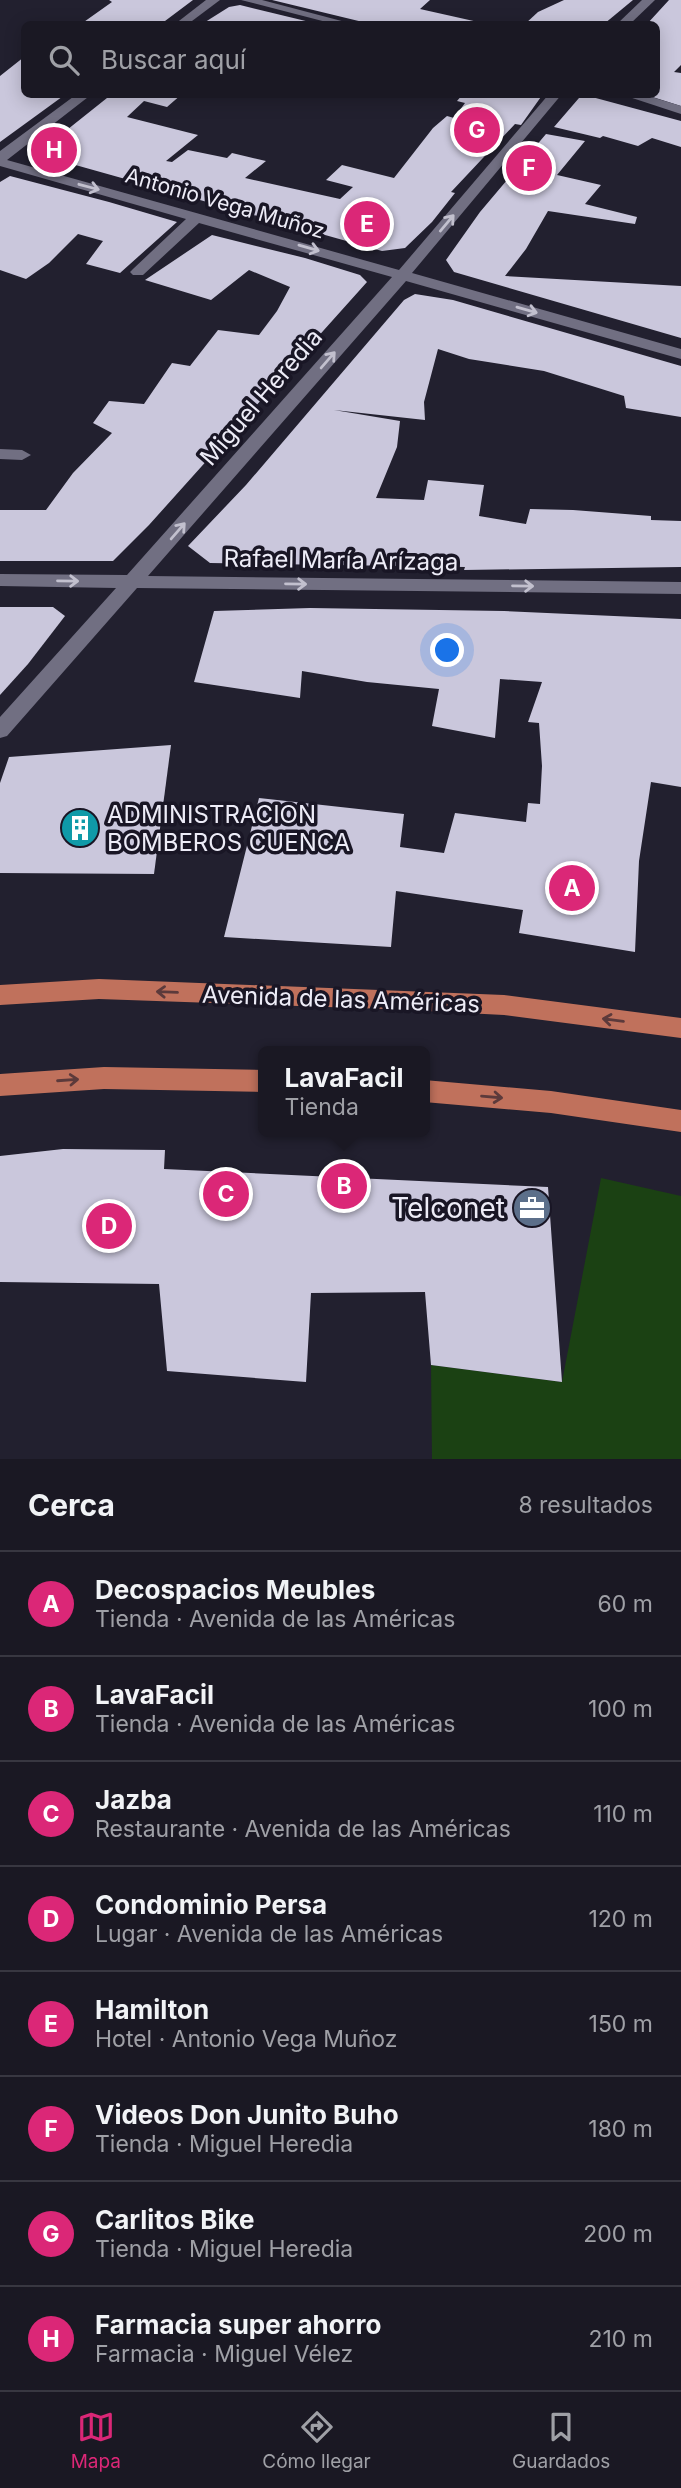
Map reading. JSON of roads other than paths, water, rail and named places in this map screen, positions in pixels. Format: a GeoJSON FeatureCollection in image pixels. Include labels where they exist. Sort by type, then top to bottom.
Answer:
{"type":"FeatureCollection","features":[{"type":"Feature","properties":{"kind":"main road","name":"Avenida de las Américas"},"geometry":{"type":"LineString","coordinates":[[0,995],[99,989],[387,999],[504,1005],[681,1028]]}},
{"type":"Feature","properties":{"kind":"main road"},"geometry":{"type":"LineString","coordinates":[[0,1085],[104,1078],[258,1081]]}},
{"type":"Feature","properties":{"kind":"main road"},"geometry":{"type":"LineString","coordinates":[[430,1091],[551,1102],[681,1121]]}},
{"type":"Feature","properties":{"kind":"street"},"geometry":{"type":"LineString","coordinates":[[185,21],[214,0]]}},
{"type":"Feature","properties":{"kind":"street"},"geometry":{"type":"LineString","coordinates":[[247,0],[334,21]]}},
{"type":"Feature","properties":{"kind":"street"},"geometry":{"type":"LineString","coordinates":[[626,21],[649,0]]}},
{"type":"Feature","properties":{"kind":"street"},"geometry":{"type":"LineString","coordinates":[[0,160],[81,98]]}},
{"type":"Feature","properties":{"kind":"street","name":"Miguel Heredia"},"geometry":{"type":"LineString","coordinates":[[0,731],[403,275],[553,98]]}},
{"type":"Feature","properties":{"kind":"street"},"geometry":{"type":"LineString","coordinates":[[640,98],[681,110]]}},
{"type":"Feature","properties":{"kind":"street","name":"Antonio Vega Muñoz"},"geometry":{"type":"LineString","coordinates":[[0,160],[681,354]]}},
{"type":"Feature","properties":{"kind":"street"},"geometry":{"type":"LineString","coordinates":[[138,272],[191,224],[195,216]]}},
{"type":"Feature","properties":{"kind":"street"},"geometry":{"type":"LineString","coordinates":[[0,454],[22,454]]}},
{"type":"Feature","properties":{"kind":"street","name":"Rafael María Arízaga"},"geometry":{"type":"LineString","coordinates":[[0,580],[681,588]]}},
{"type":"Feature","properties":{"kind":"place","name":"Carlitos Bike"},"geometry":{"type":"Point","coordinates":[477,130]}},
{"type":"Feature","properties":{"kind":"place","name":"Farmacia super ahorro"},"geometry":{"type":"Point","coordinates":[54,150]}},
{"type":"Feature","properties":{"kind":"place","name":"Videos Don Junito Buho"},"geometry":{"type":"Point","coordinates":[529,168]}},
{"type":"Feature","properties":{"kind":"place","name":"Hamilton"},"geometry":{"type":"Point","coordinates":[367,224]}},
{"type":"Feature","properties":{"kind":"place","name":"ADMINISTRACION BOMBEROS CUENCA"},"geometry":{"type":"Point","coordinates":[80,828]}},
{"type":"Feature","properties":{"kind":"place","name":"Decospacios Meubles"},"geometry":{"type":"Point","coordinates":[572,888]}},
{"type":"Feature","properties":{"kind":"place","name":"LavaFacil"},"geometry":{"type":"Point","coordinates":[344,1186]}},
{"type":"Feature","properties":{"kind":"place","name":"Jazba"},"geometry":{"type":"Point","coordinates":[226,1194]}},
{"type":"Feature","properties":{"kind":"place","name":"Telconet"},"geometry":{"type":"Point","coordinates":[532,1208]}},
{"type":"Feature","properties":{"kind":"place","name":"Condominio Persa"},"geometry":{"type":"Point","coordinates":[109,1226]}}]}
